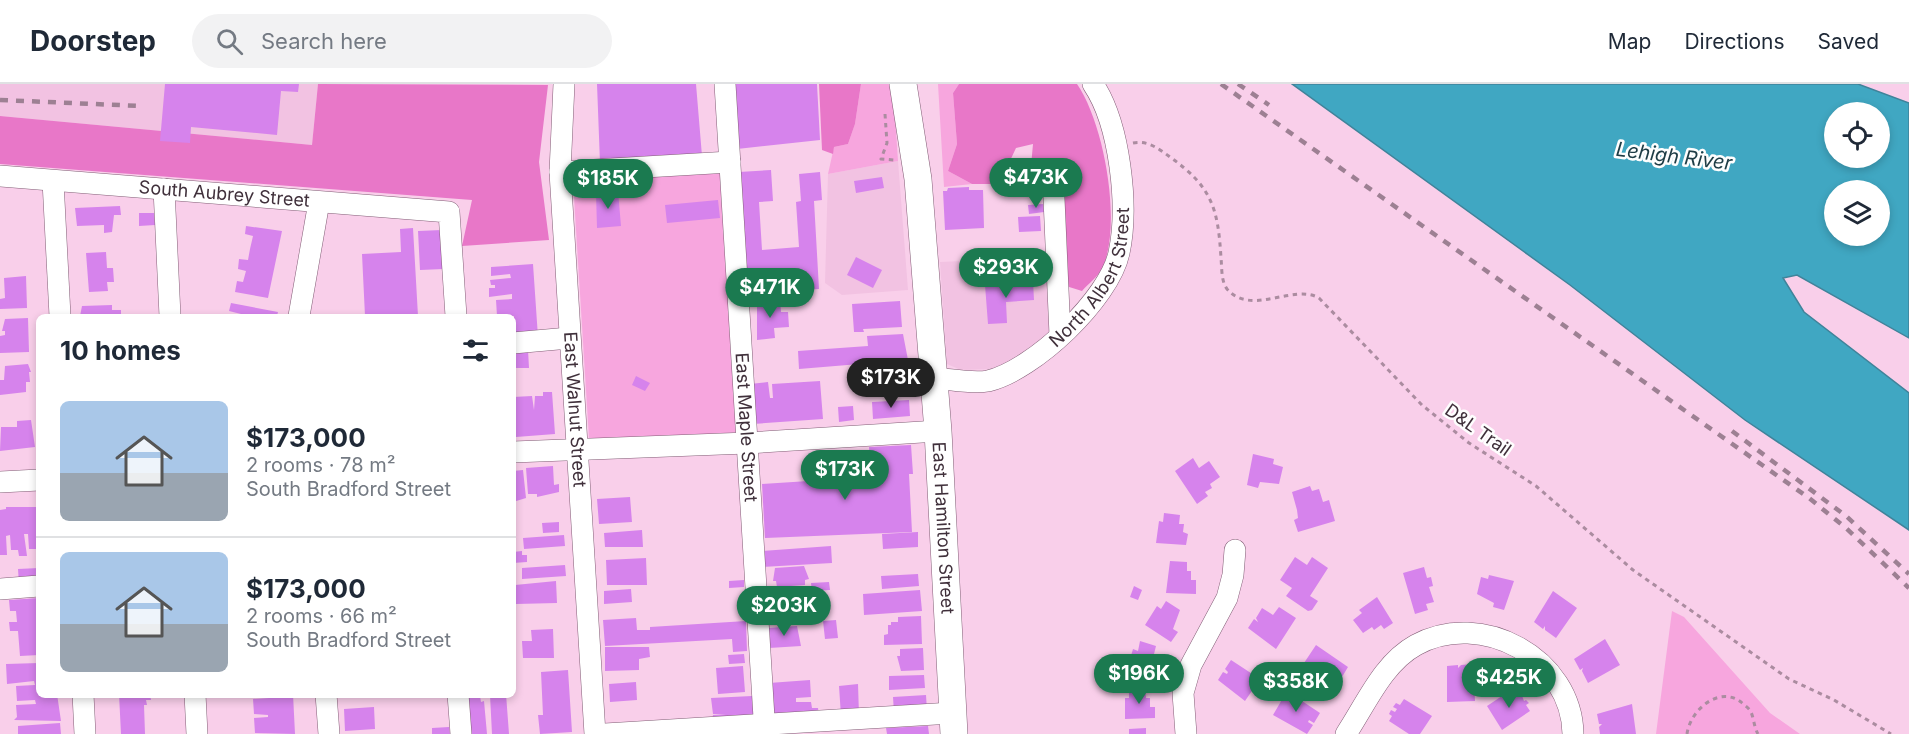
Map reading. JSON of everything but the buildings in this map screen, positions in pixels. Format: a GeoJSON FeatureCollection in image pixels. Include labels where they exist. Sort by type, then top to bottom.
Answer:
{"type":"FeatureCollection","features":[{"type":"Feature","properties":{"kind":"main road"},"geometry":{"type":"LineString","coordinates":[[903,84],[918,179]]}},
{"type":"Feature","properties":{"kind":"main road"},"geometry":{"type":"LineString","coordinates":[[918,179],[922,84]]}},
{"type":"Feature","properties":{"kind":"main road","name":"East Hamilton Street"},"geometry":{"type":"LineString","coordinates":[[918,179],[938,431],[953,723]]}},
{"type":"Feature","properties":{"kind":"street","name":"East Walnut Street"},"geometry":{"type":"LineString","coordinates":[[564,84],[560,172],[596,734]]}},
{"type":"Feature","properties":{"kind":"street","name":"East Maple Street"},"geometry":{"type":"LineString","coordinates":[[725,84],[764,729]]}},
{"type":"Feature","properties":{"kind":"street","name":"North Albert Street"},"geometry":{"type":"LineString","coordinates":[[933,378],[985,381],[1021,368],[1060,335],[1108,280],[1119,254],[1122,221],[1118,146],[1100,94],[1093,84]]}},
{"type":"Feature","properties":{"kind":"street"},"geometry":{"type":"LineString","coordinates":[[560,172],[730,162]]}},
{"type":"Feature","properties":{"kind":"street","name":"South Aubrey Street"},"geometry":{"type":"LineString","coordinates":[[0,176],[449,212],[456,314]]}},
{"type":"Feature","properties":{"kind":"street"},"geometry":{"type":"LineString","coordinates":[[1053,176],[1060,335]]}},
{"type":"Feature","properties":{"kind":"street"},"geometry":{"type":"LineString","coordinates":[[53,181],[60,314]]}},
{"type":"Feature","properties":{"kind":"street"},"geometry":{"type":"LineString","coordinates":[[164,189],[170,314]]}},
{"type":"Feature","properties":{"kind":"street"},"geometry":{"type":"LineString","coordinates":[[299,314],[319,202]]}},
{"type":"Feature","properties":{"kind":"street"},"geometry":{"type":"LineString","coordinates":[[516,343],[569,338]]}},
{"type":"Feature","properties":{"kind":"street"},"geometry":{"type":"LineString","coordinates":[[516,452],[747,443],[938,431]]}},
{"type":"Feature","properties":{"kind":"street"},"geometry":{"type":"LineString","coordinates":[[0,482],[36,480]]}},
{"type":"Feature","properties":{"kind":"street"},"geometry":{"type":"LineString","coordinates":[[1186,734],[1184,693],[1191,665],[1227,598],[1233,575],[1235,550]]}},
{"type":"Feature","properties":{"kind":"street"},"geometry":{"type":"LineString","coordinates":[[0,589],[36,586]]}},
{"type":"Feature","properties":{"kind":"street"},"geometry":{"type":"LineString","coordinates":[[1346,734],[1392,663],[1416,645],[1446,634],[1469,633],[1488,636],[1526,650],[1545,666],[1560,685],[1568,706],[1573,734]]}},
{"type":"Feature","properties":{"kind":"street"},"geometry":{"type":"LineString","coordinates":[[83,698],[85,734]]}},
{"type":"Feature","properties":{"kind":"street"},"geometry":{"type":"LineString","coordinates":[[195,698],[197,734]]}},
{"type":"Feature","properties":{"kind":"street"},"geometry":{"type":"LineString","coordinates":[[326,698],[329,734]]}},
{"type":"Feature","properties":{"kind":"street"},"geometry":{"type":"LineString","coordinates":[[458,698],[461,734]]}},
{"type":"Feature","properties":{"kind":"street"},"geometry":{"type":"LineString","coordinates":[[605,734],[953,723]]}},
{"type":"Feature","properties":{"kind":"path"},"geometry":{"type":"LineString","coordinates":[[885,108],[887,143],[881,159],[896,160]]}},
{"type":"Feature","properties":{"kind":"path","name":"D&L Trail"},"geometry":{"type":"LineString","coordinates":[[1118,146],[1147,142],[1180,164],[1209,194],[1216,214],[1223,279],[1228,290],[1239,297],[1251,300],[1268,300],[1306,294],[1319,298],[1422,405],[1469,443],[1536,486],[1634,570],[1789,679],[1834,700],[1891,734]]}},
{"type":"Feature","properties":{"kind":"path"},"geometry":{"type":"LineString","coordinates":[[1688,734],[1691,718],[1698,710],[1723,696],[1735,698],[1751,711],[1758,734]]}},
{"type":"Feature","properties":{"kind":"shaded area"},"geometry":{"type":"Polygon","coordinates":[[[0,84],[318,84],[312,145],[0,116],[0,84]]]}},
{"type":"Feature","properties":{"kind":"shaded area"},"geometry":{"type":"Polygon","coordinates":[[[318,84],[548,85],[539,162],[549,240],[462,246],[472,200],[0,164],[0,116],[312,145],[318,84]]]}},
{"type":"Feature","properties":{"kind":"shaded area"},"geometry":{"type":"Polygon","coordinates":[[[819,84],[861,84],[855,124],[848,144],[834,147],[833,154],[822,150],[819,84]]]}},
{"type":"Feature","properties":{"kind":"shaded area"},"geometry":{"type":"Polygon","coordinates":[[[861,84],[893,84],[898,161],[828,174],[834,147],[848,144],[855,124],[861,84]]]}},
{"type":"Feature","properties":{"kind":"shaded area"},"geometry":{"type":"Polygon","coordinates":[[[938,84],[959,84],[953,93],[957,144],[948,171],[972,184],[944,187],[938,84]]]}},
{"type":"Feature","properties":{"kind":"shaded area"},"geometry":{"type":"Polygon","coordinates":[[[959,84],[1077,84],[1087,101],[1102,147],[1107,173],[1111,225],[1103,267],[1082,291],[1066,286],[1057,169],[1030,177],[1033,144],[1016,148],[999,184],[972,184],[948,171],[957,144],[953,93],[959,84]]]}},
{"type":"Feature","properties":{"kind":"shaded area"},"geometry":{"type":"Polygon","coordinates":[[[898,161],[908,290],[842,295],[825,283],[828,174],[898,161]]]}},
{"type":"Feature","properties":{"kind":"shaded area"},"geometry":{"type":"Polygon","coordinates":[[[722,171],[738,432],[596,443],[589,438],[573,181],[722,171]]]}},
{"type":"Feature","properties":{"kind":"shaded area"},"geometry":{"type":"Polygon","coordinates":[[[1052,257],[1054,327],[1036,346],[1006,364],[990,369],[961,370],[947,364],[940,262],[1052,257]]]}},
{"type":"Feature","properties":{"kind":"shaded area"},"geometry":{"type":"Polygon","coordinates":[[[1672,611],[1684,617],[1770,713],[1800,734],[1656,734],[1672,611]]]}},
{"type":"Feature","properties":{"kind":"water","name":"Lehigh River"},"geometry":{"type":"Polygon","coordinates":[[[1292,84],[1858,84],[1909,103],[1909,338],[1797,275],[1783,278],[1804,312],[1909,393],[1909,530],[1745,420],[1570,285],[1292,84]]]}},
{"type":"Feature","properties":{"kind":"railway"},"geometry":{"type":"LineString","coordinates":[[1221,84],[1809,498],[1846,528],[1909,588]]}},
{"type":"Feature","properties":{"kind":"railway"},"geometry":{"type":"LineString","coordinates":[[1238,84],[1269,105]]}},
{"type":"Feature","properties":{"kind":"railway"},"geometry":{"type":"LineString","coordinates":[[0,100],[142,106]]}},
{"type":"Feature","properties":{"kind":"railway"},"geometry":{"type":"LineString","coordinates":[[1732,431],[1846,516],[1909,574]]}}]}
